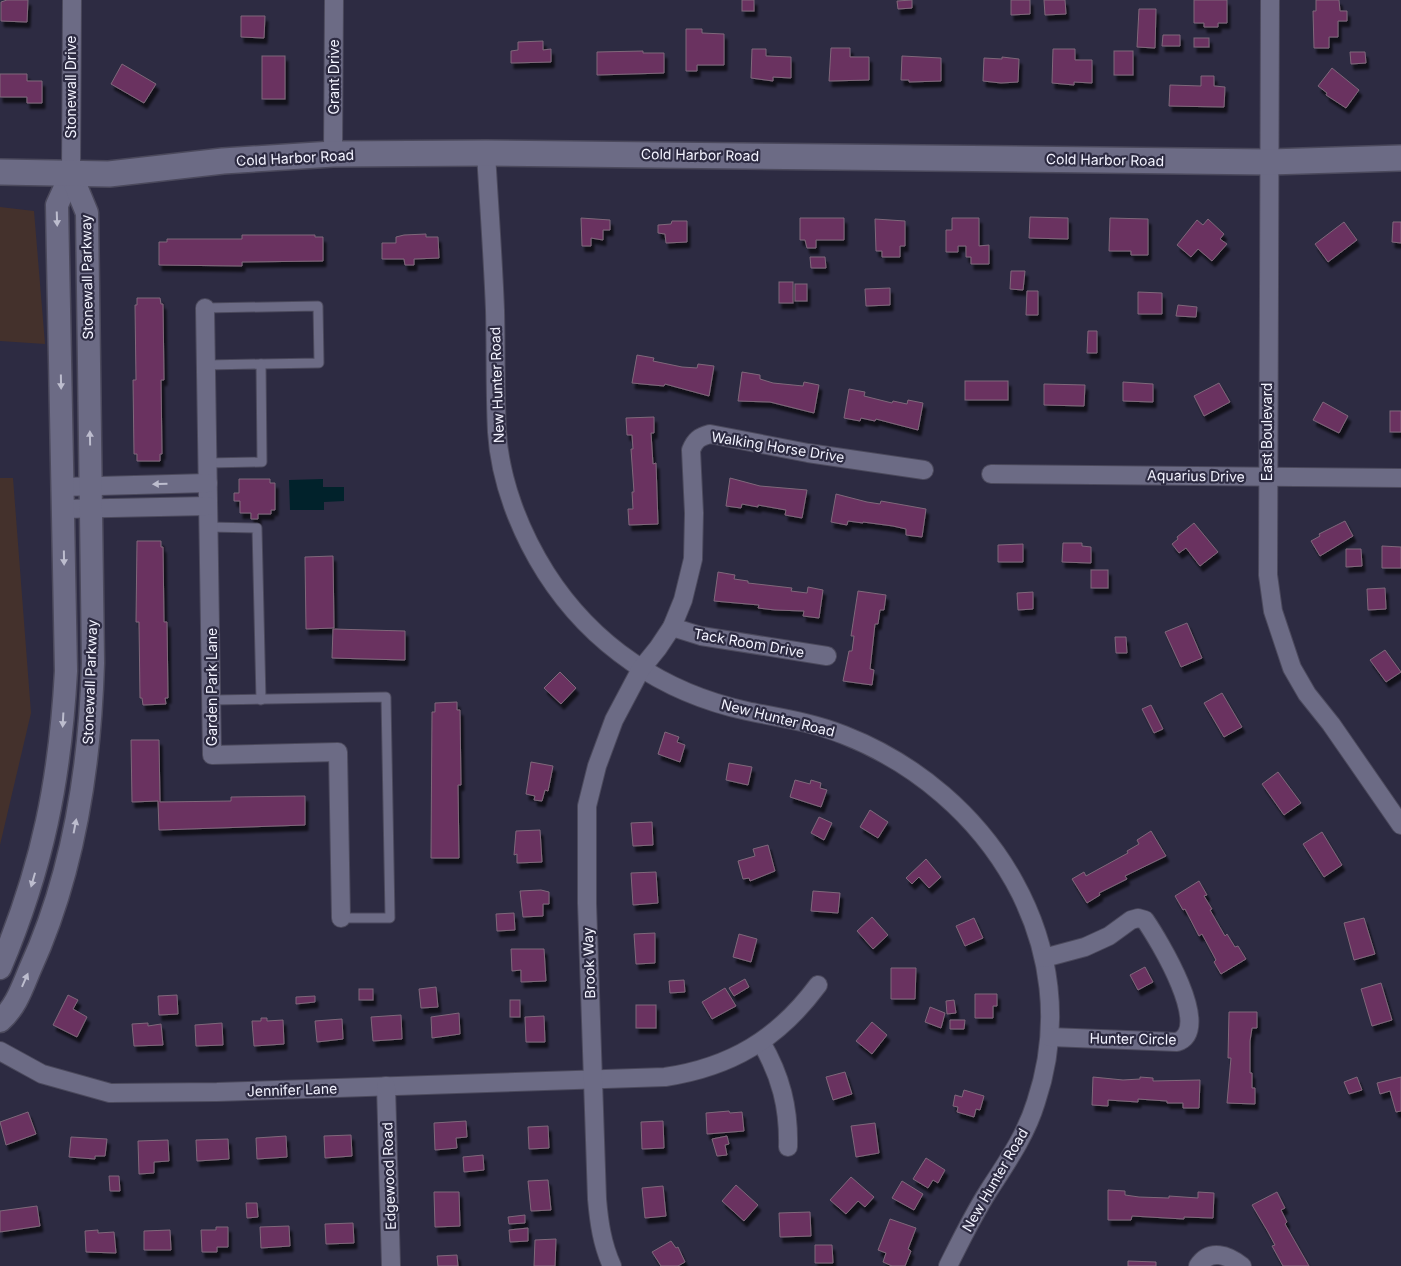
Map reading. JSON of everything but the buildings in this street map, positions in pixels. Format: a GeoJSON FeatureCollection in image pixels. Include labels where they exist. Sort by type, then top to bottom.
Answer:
{"type":"FeatureCollection","features":[{"type":"Feature","properties":{"kind":"main road","name":"Cold Harbor Road"},"geometry":{"type":"LineString","coordinates":[[0,172],[117,173],[223,161],[333,154],[486,153],[1268,162],[1401,158]]}},
{"type":"Feature","properties":{"kind":"street","name":"Stonewall Drive"},"geometry":{"type":"LineString","coordinates":[[71,174],[72,0]]}},
{"type":"Feature","properties":{"kind":"street","name":"Grant Drive"},"geometry":{"type":"LineString","coordinates":[[333,154],[334,0]]}},
{"type":"Feature","properties":{"kind":"street","name":"East Boulevard"},"geometry":{"type":"LineString","coordinates":[[1270,0],[1267,477],[1268,575],[1273,611],[1281,640],[1292,668],[1308,694],[1401,825]]}},
{"type":"Feature","properties":{"kind":"street","name":"New Hunter Road"},"geometry":{"type":"LineString","coordinates":[[486,153],[495,309],[497,435],[503,470],[513,505],[536,555],[565,600],[588,627],[641,669],[674,687],[706,700],[746,711],[802,721],[843,734],[876,749],[912,770],[962,812],[1007,868],[1033,920],[1044,958],[1049,986],[1050,1037],[1043,1080],[1024,1133],[965,1232],[948,1266]]}},
{"type":"Feature","properties":{"kind":"street","name":"Stonewall Parkway"},"geometry":{"type":"LineString","coordinates":[[0,1021],[11,1011],[42,943],[73,838],[85,777],[91,726],[93,662],[87,212],[71,174]]}},
{"type":"Feature","properties":{"kind":"street","name":"Stonewall Parkway"},"geometry":{"type":"LineString","coordinates":[[0,968],[27,900],[43,843],[59,757],[66,670],[57,205],[71,174]]}},
{"type":"Feature","properties":{"kind":"street","name":"Garden Park Lane"},"geometry":{"type":"LineString","coordinates":[[205,308],[213,700],[212,755],[338,752],[341,918]]}},
{"type":"Feature","properties":{"kind":"street","name":"Walking Horse Drive"},"geometry":{"type":"LineString","coordinates":[[641,669],[672,627],[683,600],[693,558],[692,450],[694,443],[700,437],[710,434],[924,470]]}},
{"type":"Feature","properties":{"kind":"street","name":"Aquarius Drive"},"geometry":{"type":"LineString","coordinates":[[991,474],[1401,478]]}},
{"type":"Feature","properties":{"kind":"street"},"geometry":{"type":"LineString","coordinates":[[62,487],[208,483]]}},
{"type":"Feature","properties":{"kind":"street"},"geometry":{"type":"LineString","coordinates":[[63,509],[208,506]]}},
{"type":"Feature","properties":{"kind":"street","name":"Tack Room Drive"},"geometry":{"type":"LineString","coordinates":[[672,627],[701,636],[828,656]]}},
{"type":"Feature","properties":{"kind":"street","name":"Brook Way"},"geometry":{"type":"LineString","coordinates":[[612,1266],[606,1253],[599,1224],[592,1080],[587,903],[587,806],[614,720],[641,669]]}},
{"type":"Feature","properties":{"kind":"street","name":"Hunter Circle"},"geometry":{"type":"LineString","coordinates":[[1044,958],[1085,947],[1109,936],[1131,920],[1138,918],[1144,920],[1176,973],[1185,1000],[1190,1027],[1189,1033],[1184,1040],[1177,1042],[1050,1037]]}},
{"type":"Feature","properties":{"kind":"street","name":"Jennifer Lane"},"geometry":{"type":"LineString","coordinates":[[0,1051],[42,1074],[110,1093],[217,1092],[592,1080],[687,1074],[709,1068],[740,1055],[761,1042],[789,1019],[818,985]]}},
{"type":"Feature","properties":{"kind":"street"},"geometry":{"type":"LineString","coordinates":[[761,1042],[774,1064],[782,1086],[787,1110],[788,1147]]}},
{"type":"Feature","properties":{"kind":"street","name":"Edgewood Road"},"geometry":{"type":"LineString","coordinates":[[386,1086],[392,1266]]}},
{"type":"Feature","properties":{"kind":"street"},"geometry":{"type":"LineString","coordinates":[[1198,1266],[1202,1260],[1210,1256],[1222,1254],[1232,1258],[1242,1266]]}},
{"type":"Feature","properties":{"kind":"lane"},"geometry":{"type":"LineString","coordinates":[[205,308],[318,306],[318,363],[206,365]]}},
{"type":"Feature","properties":{"kind":"lane"},"geometry":{"type":"LineString","coordinates":[[208,463],[262,462],[261,364]]}},
{"type":"Feature","properties":{"kind":"lane"},"geometry":{"type":"LineString","coordinates":[[209,527],[257,528],[261,700]]}},
{"type":"Feature","properties":{"kind":"lane"},"geometry":{"type":"LineString","coordinates":[[213,700],[386,697],[390,918],[341,918]]}},
{"type":"Feature","properties":{"kind":"shaded area"},"geometry":{"type":"Polygon","coordinates":[[[0,207],[34,211],[45,344],[0,341],[0,207]]]}},
{"type":"Feature","properties":{"kind":"shaded area"},"geometry":{"type":"Polygon","coordinates":[[[0,478],[13,478],[31,713],[0,845],[0,478]]]}},
{"type":"Feature","properties":{"kind":"water"},"geometry":{"type":"Polygon","coordinates":[[[323,479],[323,487],[344,487],[344,501],[324,502],[324,510],[290,510],[289,480],[323,479]]]}}]}
